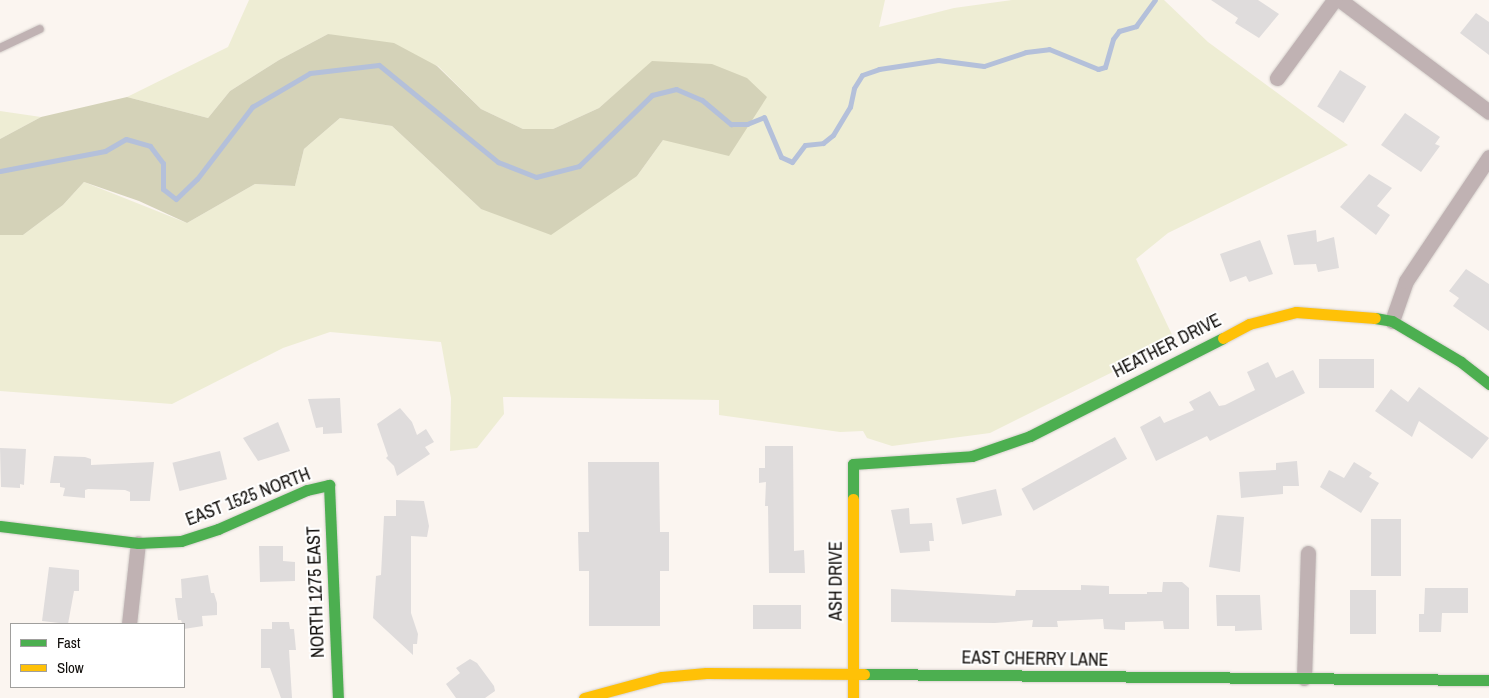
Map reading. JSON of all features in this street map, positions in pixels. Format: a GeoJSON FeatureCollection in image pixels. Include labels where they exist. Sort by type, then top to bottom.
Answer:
{"type":"FeatureCollection","features":[{"type":"Feature","properties":{"kind":"street"},"geometry":{"type":"LineString","coordinates":[[1277,78],[1334,0]]}},
{"type":"Feature","properties":{"kind":"street"},"geometry":{"type":"LineString","coordinates":[[1340,0],[1489,112]]}},
{"type":"Feature","properties":{"kind":"street"},"geometry":{"type":"LineString","coordinates":[[1392,321],[1406,280],[1489,157]]}},
{"type":"Feature","properties":{"kind":"street","name":"HEATHER DRIVE"},"geometry":{"type":"LineString","coordinates":[[853,464],[972,456],[1030,436],[1248,324],[1296,312],[1350,314],[1392,321],[1461,362],[1489,384]]}},
{"type":"Feature","properties":{"kind":"street","name":"ASH DRIVE"},"geometry":{"type":"LineString","coordinates":[[853,464],[853,698]]}},
{"type":"Feature","properties":{"kind":"street","name":"EAST 1525 NORTH"},"geometry":{"type":"LineString","coordinates":[[0,526],[138,544],[181,541],[218,529],[307,490],[329,485]]}},
{"type":"Feature","properties":{"kind":"street","name":"NORTH 1275 EAST"},"geometry":{"type":"LineString","coordinates":[[329,485],[338,698]]}},
{"type":"Feature","properties":{"kind":"street"},"geometry":{"type":"LineString","coordinates":[[129,623],[138,544]]}},
{"type":"Feature","properties":{"kind":"street"},"geometry":{"type":"LineString","coordinates":[[1304,678],[1308,554]]}},
{"type":"Feature","properties":{"kind":"street","name":"EAST CHERRY LANE"},"geometry":{"type":"LineString","coordinates":[[584,698],[662,677],[706,673],[1489,680]]}},
{"type":"Feature","properties":{"kind":"lane"},"geometry":{"type":"LineString","coordinates":[[0,48],[40,29]]}},
{"type":"Feature","properties":{"kind":"green space"},"geometry":{"type":"Polygon","coordinates":[[[249,0],[885,0],[879,27],[954,8],[1012,0],[1164,0],[1208,42],[1348,145],[1168,233],[1136,259],[1175,341],[990,433],[892,446],[867,438],[863,431],[840,432],[719,415],[719,400],[503,397],[504,414],[477,448],[450,451],[451,398],[441,342],[330,332],[283,348],[172,404],[0,391],[0,235],[23,235],[63,205],[84,182],[187,223],[255,184],[295,186],[304,149],[340,118],[392,126],[481,209],[637,176],[663,140],[653,61],[599,108],[553,129],[523,129],[481,109],[438,66],[328,34],[279,60],[230,91],[208,118],[127,97],[228,47],[249,0]]]}},
{"type":"Feature","properties":{"kind":"green space"},"geometry":{"type":"Polygon","coordinates":[[[0,111],[41,117],[0,139],[0,111]]]}},
{"type":"Feature","properties":{"kind":"shaded area"},"geometry":{"type":"Polygon","coordinates":[[[328,34],[394,43],[437,66],[481,109],[523,129],[553,129],[599,108],[652,61],[712,64],[747,78],[767,97],[729,156],[663,140],[637,176],[551,235],[481,209],[392,126],[340,118],[304,149],[295,186],[255,184],[187,223],[139,201],[84,182],[63,205],[23,235],[0,235],[0,139],[41,117],[127,97],[208,118],[230,91],[279,60],[328,34]]]}},
{"type":"Feature","properties":{"kind":"building"},"geometry":{"type":"Polygon","coordinates":[[[1211,0],[1258,0],[1279,14],[1259,38],[1235,23],[1238,18],[1211,0]]]}},
{"type":"Feature","properties":{"kind":"building"},"geometry":{"type":"Polygon","coordinates":[[[1476,13],[1489,22],[1489,55],[1460,33],[1476,13]]]}},
{"type":"Feature","properties":{"kind":"building"},"geometry":{"type":"Polygon","coordinates":[[[1340,70],[1366,86],[1344,123],[1317,106],[1340,70]]]}},
{"type":"Feature","properties":{"kind":"building"},"geometry":{"type":"Polygon","coordinates":[[[1405,113],[1440,137],[1435,144],[1440,146],[1421,172],[1381,145],[1405,113]]]}},
{"type":"Feature","properties":{"kind":"building"},"geometry":{"type":"Polygon","coordinates":[[[1369,174],[1392,188],[1377,206],[1390,215],[1376,235],[1340,207],[1369,174]]]}},
{"type":"Feature","properties":{"kind":"building"},"geometry":{"type":"Polygon","coordinates":[[[1316,230],[1317,242],[1334,237],[1339,268],[1318,272],[1316,264],[1294,265],[1287,235],[1316,230]]]}},
{"type":"Feature","properties":{"kind":"building"},"geometry":{"type":"Polygon","coordinates":[[[1260,240],[1273,274],[1249,282],[1246,276],[1230,282],[1220,254],[1260,240]]]}},
{"type":"Feature","properties":{"kind":"building"},"geometry":{"type":"Polygon","coordinates":[[[1466,269],[1489,284],[1489,331],[1453,306],[1459,298],[1449,291],[1466,269]]]}},
{"type":"Feature","properties":{"kind":"building"},"geometry":{"type":"Polygon","coordinates":[[[1319,359],[1374,359],[1374,388],[1319,388],[1319,359]]]}},
{"type":"Feature","properties":{"kind":"building"},"geometry":{"type":"Polygon","coordinates":[[[1268,362],[1276,378],[1293,370],[1305,393],[1210,441],[1207,436],[1156,461],[1140,427],[1160,416],[1164,423],[1194,410],[1189,402],[1210,391],[1219,406],[1225,405],[1255,390],[1247,372],[1268,362]]]}},
{"type":"Feature","properties":{"kind":"building"},"geometry":{"type":"Polygon","coordinates":[[[1419,387],[1489,438],[1472,459],[1419,421],[1412,437],[1375,411],[1391,389],[1408,402],[1419,387]]]}},
{"type":"Feature","properties":{"kind":"building"},"geometry":{"type":"Polygon","coordinates":[[[340,398],[342,433],[323,434],[323,427],[316,428],[308,399],[340,398]]]}},
{"type":"Feature","properties":{"kind":"building"},"geometry":{"type":"Polygon","coordinates":[[[400,408],[412,422],[417,435],[426,429],[434,442],[425,447],[430,454],[397,476],[394,466],[386,458],[388,456],[377,424],[400,408]]]}},
{"type":"Feature","properties":{"kind":"building"},"geometry":{"type":"Polygon","coordinates":[[[278,422],[290,451],[258,461],[243,438],[278,422]]]}},
{"type":"Feature","properties":{"kind":"building"},"geometry":{"type":"Polygon","coordinates":[[[1115,437],[1127,459],[1034,511],[1021,489],[1115,437]]]}},
{"type":"Feature","properties":{"kind":"building"},"geometry":{"type":"Polygon","coordinates":[[[765,446],[793,446],[794,551],[804,550],[805,573],[769,573],[768,506],[765,506],[766,482],[759,483],[759,468],[765,468],[765,446]]]}},
{"type":"Feature","properties":{"kind":"building"},"geometry":{"type":"Polygon","coordinates":[[[0,448],[26,449],[24,485],[20,484],[20,488],[1,487],[0,448]]]}},
{"type":"Feature","properties":{"kind":"building"},"geometry":{"type":"Polygon","coordinates":[[[220,451],[227,479],[179,491],[172,463],[220,451]]]}},
{"type":"Feature","properties":{"kind":"building"},"geometry":{"type":"Polygon","coordinates":[[[54,456],[85,457],[91,459],[91,465],[154,462],[150,501],[130,501],[130,492],[125,490],[88,489],[85,490],[85,498],[63,496],[65,488],[60,487],[60,483],[50,483],[54,456]]]}},
{"type":"Feature","properties":{"kind":"building"},"geometry":{"type":"Polygon","coordinates":[[[1297,461],[1299,486],[1283,486],[1283,494],[1241,498],[1239,472],[1276,470],[1276,463],[1297,461]]]}},
{"type":"Feature","properties":{"kind":"building"},"geometry":{"type":"Polygon","coordinates":[[[588,462],[659,462],[660,532],[669,532],[669,571],[660,571],[660,626],[589,626],[589,571],[579,571],[578,532],[589,532],[588,462]]]}},
{"type":"Feature","properties":{"kind":"building"},"geometry":{"type":"Polygon","coordinates":[[[1354,462],[1372,473],[1369,477],[1379,483],[1361,513],[1320,487],[1329,470],[1344,478],[1354,462]]]}},
{"type":"Feature","properties":{"kind":"building"},"geometry":{"type":"Polygon","coordinates":[[[996,489],[1002,515],[962,525],[956,498],[996,489]]]}},
{"type":"Feature","properties":{"kind":"building"},"geometry":{"type":"Polygon","coordinates":[[[396,500],[424,501],[429,526],[427,537],[411,536],[411,613],[418,634],[417,644],[413,644],[413,655],[373,618],[376,576],[381,575],[384,516],[396,516],[396,500]]]}},
{"type":"Feature","properties":{"kind":"building"},"geometry":{"type":"Polygon","coordinates":[[[909,508],[910,524],[932,523],[934,541],[929,541],[930,551],[900,553],[891,510],[909,508]]]}},
{"type":"Feature","properties":{"kind":"building"},"geometry":{"type":"Polygon","coordinates":[[[1217,515],[1244,517],[1240,572],[1209,567],[1217,515]]]}},
{"type":"Feature","properties":{"kind":"building"},"geometry":{"type":"Polygon","coordinates":[[[1371,519],[1401,519],[1401,576],[1371,576],[1371,519]]]}},
{"type":"Feature","properties":{"kind":"building"},"geometry":{"type":"Polygon","coordinates":[[[259,546],[283,546],[283,561],[295,562],[295,581],[260,582],[259,546]]]}},
{"type":"Feature","properties":{"kind":"building"},"geometry":{"type":"Polygon","coordinates":[[[49,567],[79,570],[79,591],[74,591],[68,623],[42,621],[49,567]]]}},
{"type":"Feature","properties":{"kind":"building"},"geometry":{"type":"Polygon","coordinates":[[[208,575],[211,593],[214,593],[217,603],[217,615],[202,616],[203,626],[185,629],[185,623],[178,620],[175,598],[182,598],[181,579],[208,575]]]}},
{"type":"Feature","properties":{"kind":"building"},"geometry":{"type":"Polygon","coordinates":[[[1163,582],[1182,582],[1189,588],[1189,629],[1164,629],[1163,621],[1125,622],[1125,630],[1104,629],[1103,619],[1057,621],[1058,627],[1032,627],[1033,620],[995,623],[891,622],[891,589],[1015,596],[1016,590],[1081,590],[1081,585],[1109,586],[1109,594],[1147,594],[1147,592],[1162,592],[1163,582]]]}},
{"type":"Feature","properties":{"kind":"building"},"geometry":{"type":"Polygon","coordinates":[[[1425,588],[1468,588],[1468,613],[1442,613],[1441,632],[1419,632],[1419,614],[1424,614],[1425,588]]]}},
{"type":"Feature","properties":{"kind":"building"},"geometry":{"type":"Polygon","coordinates":[[[1350,590],[1376,590],[1376,634],[1350,634],[1350,590]]]}},
{"type":"Feature","properties":{"kind":"building"},"geometry":{"type":"Polygon","coordinates":[[[1216,595],[1260,595],[1262,630],[1235,631],[1235,626],[1217,626],[1216,595]]]}},
{"type":"Feature","properties":{"kind":"building"},"geometry":{"type":"Polygon","coordinates":[[[753,605],[801,605],[801,629],[753,629],[753,605]]]}},
{"type":"Feature","properties":{"kind":"building"},"geometry":{"type":"Polygon","coordinates":[[[272,622],[289,622],[290,629],[294,629],[296,650],[289,650],[292,698],[281,698],[270,668],[261,668],[261,629],[272,629],[272,622]]]}},
{"type":"Feature","properties":{"kind":"building"},"geometry":{"type":"Polygon","coordinates":[[[470,659],[477,663],[494,686],[495,691],[485,698],[456,698],[446,684],[460,673],[456,668],[470,659]]]}},
{"type":"Feature","properties":{"kind":"waterway"},"geometry":{"type":"LineString","coordinates":[[0,171],[105,151],[126,139],[150,146],[163,163],[163,189],[176,199],[197,179],[252,107],[310,73],[379,65],[498,162],[536,177],[579,166],[652,95],[676,89],[702,100],[731,124],[747,124],[764,117],[781,157],[792,162],[805,145],[823,143],[833,135],[850,107],[854,88],[862,75],[879,69],[938,60],[984,66],[1026,52],[1049,49],[1098,69],[1105,67],[1113,39],[1119,31],[1136,26],[1155,0]]}},
{"type":"Feature","properties":{"kind":"traffic: fast"},"geometry":{"type":"LineString","coordinates":[[1375,318],[1392,321],[1461,362],[1489,384]]}},
{"type":"Feature","properties":{"kind":"traffic: fast"},"geometry":{"type":"LineString","coordinates":[[853,499],[853,464],[972,456],[1030,436],[1223,338]]}},
{"type":"Feature","properties":{"kind":"traffic: fast"},"geometry":{"type":"LineString","coordinates":[[0,526],[138,543],[181,541],[218,529],[307,490],[329,485],[338,698]]}},
{"type":"Feature","properties":{"kind":"traffic: fast"},"geometry":{"type":"LineString","coordinates":[[864,674],[1489,680]]}},
{"type":"Feature","properties":{"kind":"traffic: slow"},"geometry":{"type":"LineString","coordinates":[[1223,338],[1249,324],[1296,312],[1375,318]]}},
{"type":"Feature","properties":{"kind":"traffic: slow"},"geometry":{"type":"LineString","coordinates":[[853,499],[853,698]]}},
{"type":"Feature","properties":{"kind":"traffic: slow"},"geometry":{"type":"LineString","coordinates":[[584,698],[662,677],[706,673],[864,674]]}}]}
